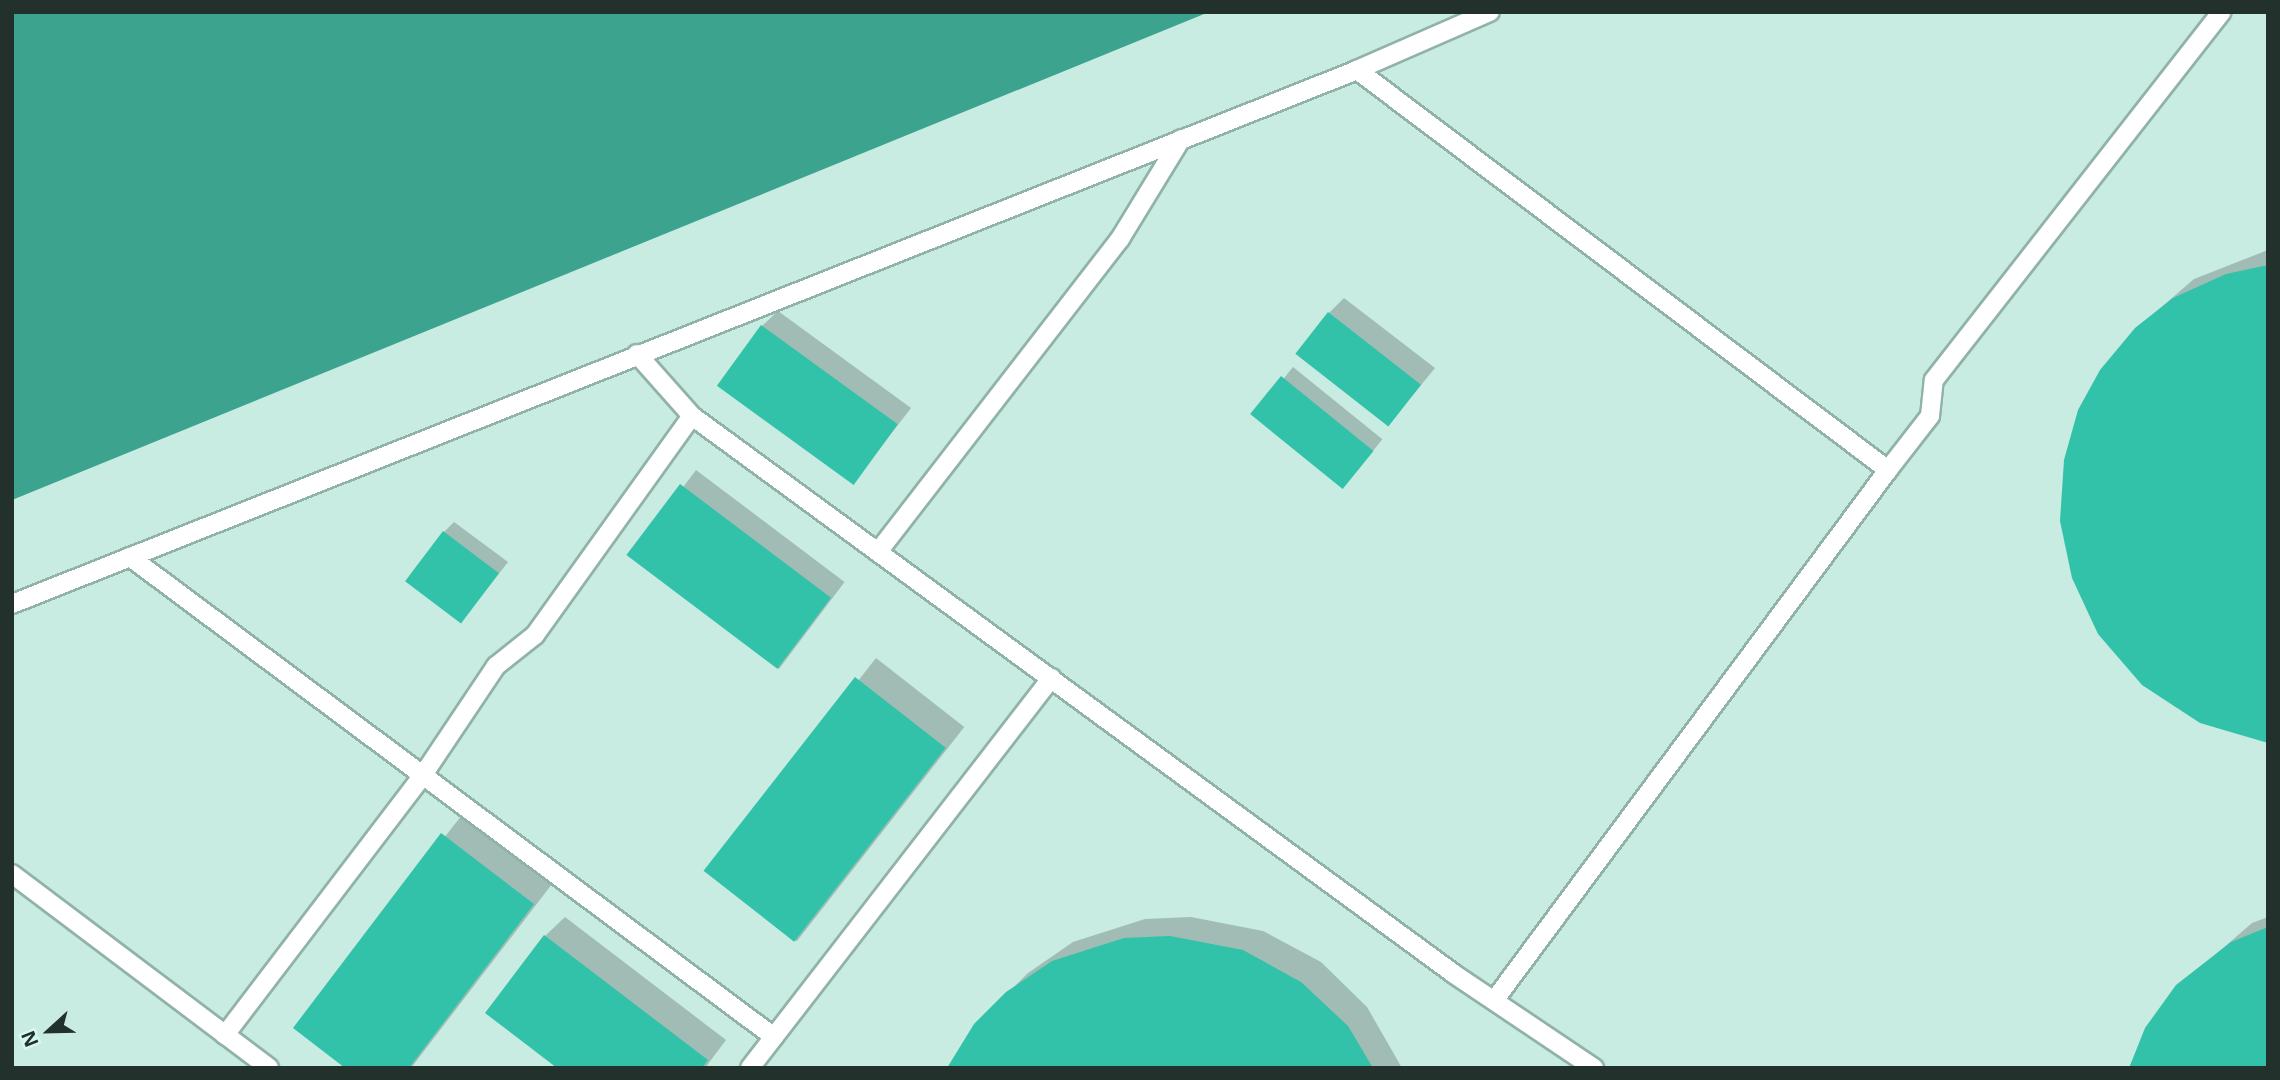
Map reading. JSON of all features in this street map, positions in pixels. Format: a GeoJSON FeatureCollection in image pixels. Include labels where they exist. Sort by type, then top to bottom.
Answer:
{"type":"FeatureCollection","features":[{"type":"Feature","properties":{"kind":"lane"},"geometry":{"type":"LineString","coordinates":[[12,604],[1357,69],[1490,12]]}},
{"type":"Feature","properties":{"kind":"lane"},"geometry":{"type":"LineString","coordinates":[[1496,998],[1930,416],[1934,380],[2222,12]]}},
{"type":"Feature","properties":{"kind":"lane"},"geometry":{"type":"LineString","coordinates":[[1357,69],[1888,470]]}},
{"type":"Feature","properties":{"kind":"lane"},"geometry":{"type":"LineString","coordinates":[[878,552],[1120,239],[1181,139]]}},
{"type":"Feature","properties":{"kind":"lane"},"geometry":{"type":"LineString","coordinates":[[636,354],[692,416],[1454,974],[1496,998],[1594,1068]]}},
{"type":"Feature","properties":{"kind":"lane"},"geometry":{"type":"LineString","coordinates":[[225,1035],[423,775],[496,666],[534,635],[692,416]]}},
{"type":"Feature","properties":{"kind":"lane"},"geometry":{"type":"LineString","coordinates":[[130,557],[774,1037]]}},
{"type":"Feature","properties":{"kind":"lane"},"geometry":{"type":"LineString","coordinates":[[750,1068],[1051,678]]}},
{"type":"Feature","properties":{"kind":"lane"},"geometry":{"type":"LineString","coordinates":[[12,874],[269,1068]]}},
{"type":"Feature","properties":{"kind":"shaded area"},"geometry":{"type":"Polygon","coordinates":[[[12,12],[1209,12],[12,500],[12,12]]]}},
{"type":"Feature","properties":{"kind":"building"},"geometry":{"type":"Polygon","coordinates":[[[2268,265],[2268,743],[2200,723],[2142,685],[2098,634],[2072,578],[2060,521],[2064,460],[2078,410],[2100,370],[2135,328],[2173,298],[2226,274],[2268,265]]]}},
{"type":"Feature","properties":{"kind":"building"},"geometry":{"type":"Polygon","coordinates":[[[1328,312],[1421,385],[1388,426],[1295,354],[1328,312]]]}},
{"type":"Feature","properties":{"kind":"building"},"geometry":{"type":"Polygon","coordinates":[[[761,325],[898,424],[854,485],[717,386],[761,325]]]}},
{"type":"Feature","properties":{"kind":"building"},"geometry":{"type":"Polygon","coordinates":[[[1281,376],[1373,451],[1343,489],[1250,414],[1281,376]]]}},
{"type":"Feature","properties":{"kind":"building"},"geometry":{"type":"Polygon","coordinates":[[[680,484],[831,598],[777,669],[626,555],[680,484]]]}},
{"type":"Feature","properties":{"kind":"building"},"geometry":{"type":"Polygon","coordinates":[[[443,531],[499,573],[461,623],[405,581],[443,531]]]}},
{"type":"Feature","properties":{"kind":"building"},"geometry":{"type":"Polygon","coordinates":[[[855,677],[946,748],[794,942],[704,871],[855,677]]]}},
{"type":"Feature","properties":{"kind":"building"},"geometry":{"type":"Polygon","coordinates":[[[441,833],[534,904],[409,1068],[345,1068],[293,1028],[441,833]]]}},
{"type":"Feature","properties":{"kind":"building"},"geometry":{"type":"Polygon","coordinates":[[[2268,927],[2268,1068],[2129,1068],[2145,1028],[2176,985],[2231,942],[2268,927]]]}},
{"type":"Feature","properties":{"kind":"building"},"geometry":{"type":"Polygon","coordinates":[[[544,935],[708,1060],[702,1068],[557,1068],[485,1013],[544,935]]]}},
{"type":"Feature","properties":{"kind":"building"},"geometry":{"type":"Polygon","coordinates":[[[1170,936],[1243,950],[1301,982],[1348,1026],[1373,1068],[947,1068],[974,1024],[1006,992],[1052,961],[1124,938],[1170,936]]]}}]}
